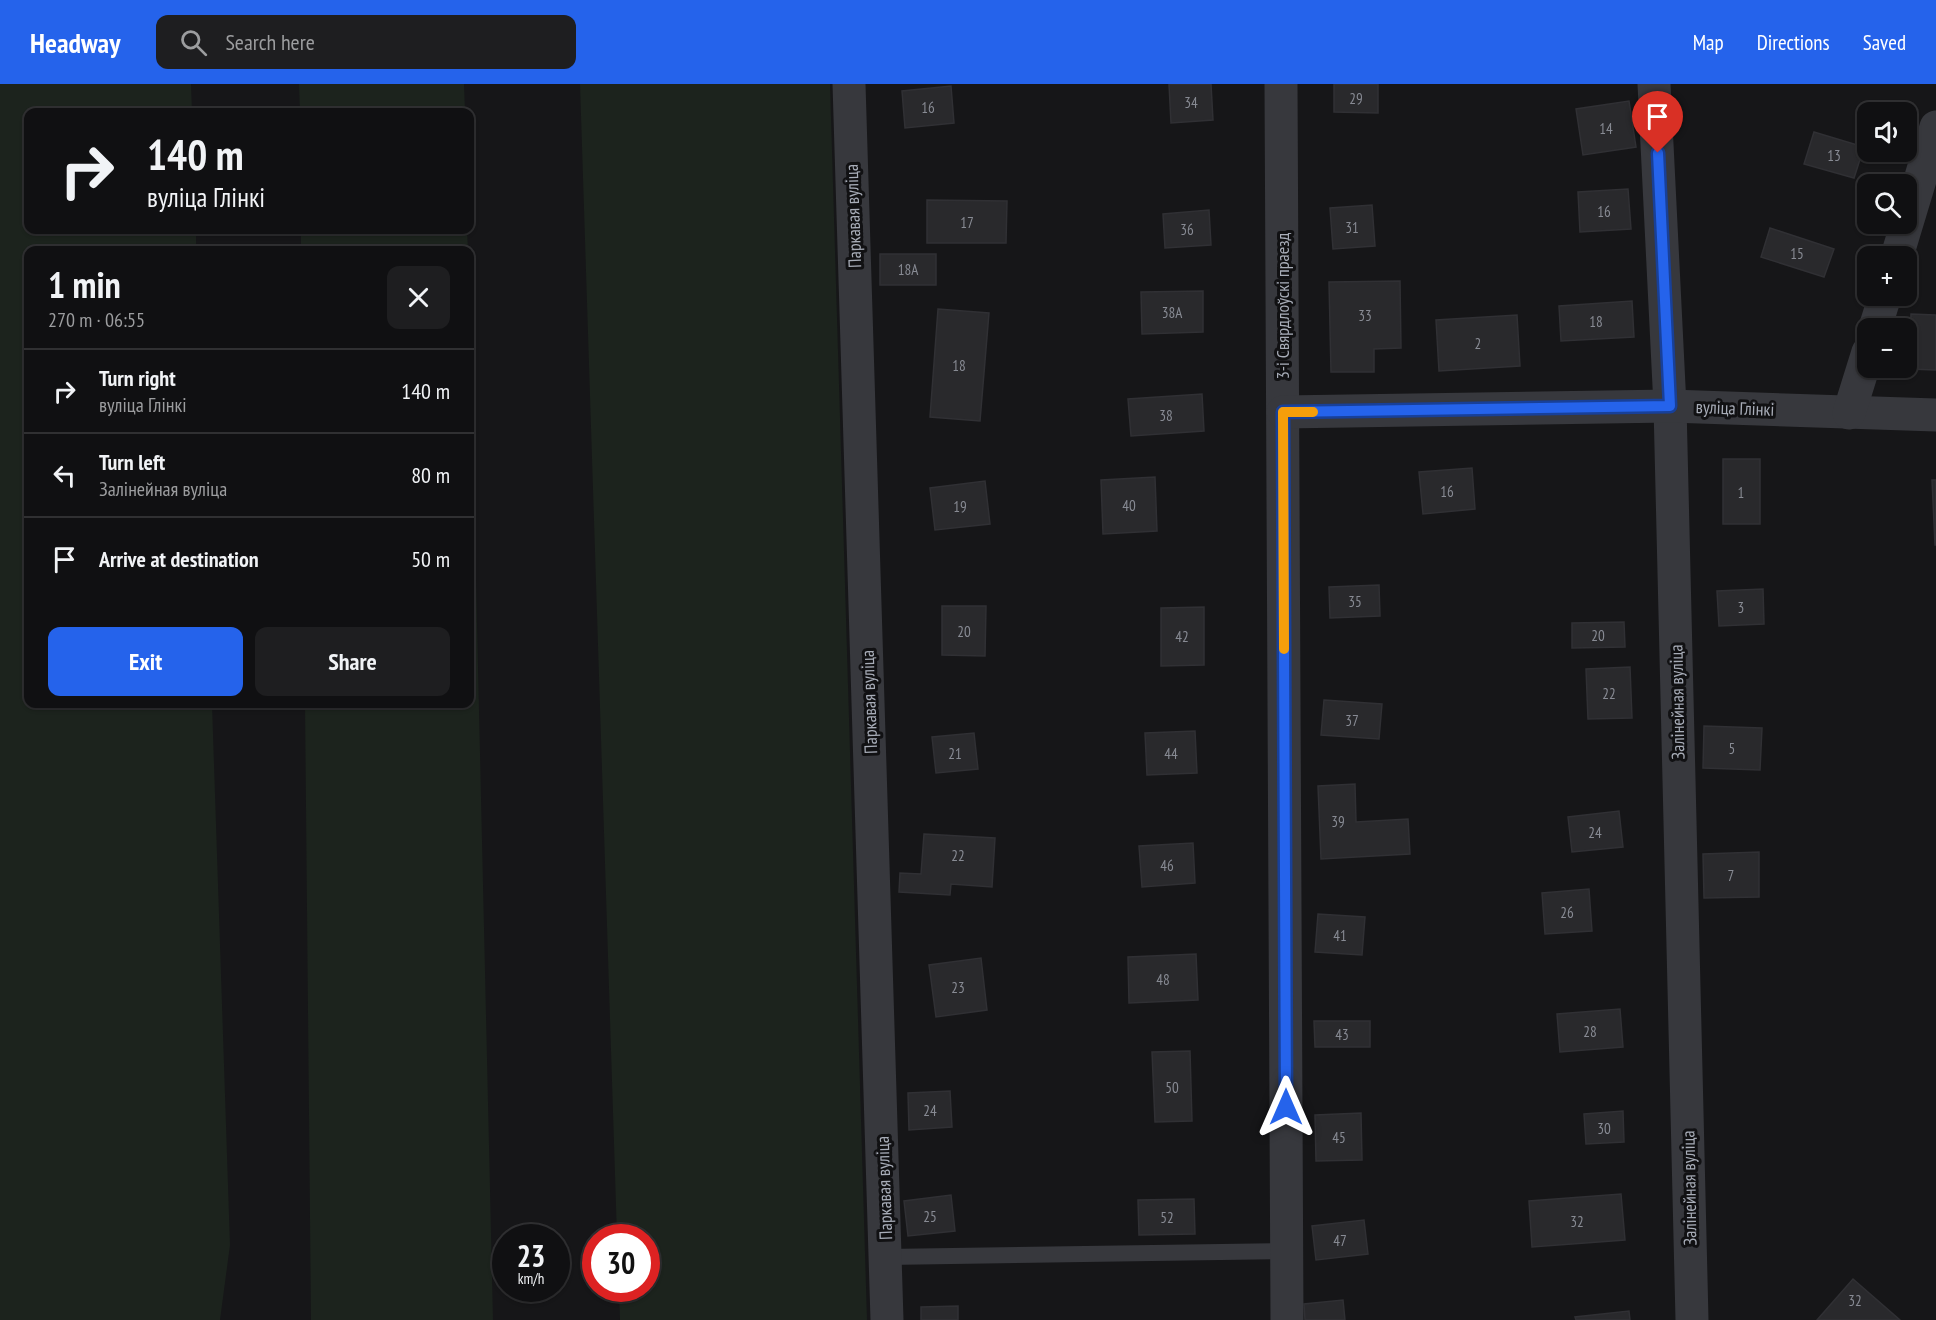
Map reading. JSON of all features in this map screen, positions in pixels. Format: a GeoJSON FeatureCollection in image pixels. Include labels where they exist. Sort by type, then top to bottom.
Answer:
{"type":"FeatureCollection","features":[{"type":"Feature","properties":{"kind":"street","name":"Паркавая вуліца"},"geometry":{"type":"LineString","coordinates":[[849,84],[887,1320]]}},
{"type":"Feature","properties":{"kind":"street","name":"3-і Свярдлоўскі праезд"},"geometry":{"type":"LineString","coordinates":[[1281,84],[1287,1320]]}},
{"type":"Feature","properties":{"kind":"street","name":"Залінейная вуліца"},"geometry":{"type":"LineString","coordinates":[[1654,84],[1670,406],[1692,1320]]}},
{"type":"Feature","properties":{"kind":"street"},"geometry":{"type":"LineString","coordinates":[[1900,246],[1936,127]]}},
{"type":"Feature","properties":{"kind":"street"},"geometry":{"type":"LineString","coordinates":[[1849,412],[1860,378]]}},
{"type":"Feature","properties":{"kind":"street","name":"вуліца Глінкі"},"geometry":{"type":"LineString","coordinates":[[1283,412],[1670,406],[1936,415]]}},
{"type":"Feature","properties":{"kind":"lane"},"geometry":{"type":"LineString","coordinates":[[886,1257],[1287,1251]]}},
{"type":"Feature","properties":{"kind":"shaded area"},"geometry":{"type":"Polygon","coordinates":[[[0,84],[191,84],[192,108],[24,108],[24,234],[196,234],[196,246],[24,246],[24,708],[212,708],[230,1245],[220,1320],[0,1320],[0,84]]]}},
{"type":"Feature","properties":{"kind":"shaded area"},"geometry":{"type":"Polygon","coordinates":[[[299,84],[464,84],[465,108],[300,108],[299,84]]]}},
{"type":"Feature","properties":{"kind":"shaded area"},"geometry":{"type":"Polygon","coordinates":[[[580,84],[830,84],[867,1320],[620,1320],[619,1302],[660,1302],[660,1224],[617,1224],[580,84]]]}},
{"type":"Feature","properties":{"kind":"shaded area"},"geometry":{"type":"Polygon","coordinates":[[[301,234],[467,234],[468,246],[301,246],[301,234]]]}},
{"type":"Feature","properties":{"kind":"shaded area"},"geometry":{"type":"Polygon","coordinates":[[[474,492],[492,1302],[493,1320],[311,1320],[305,708],[474,708],[474,492]]]}},
{"type":"Feature","properties":{"kind":"building"},"geometry":{"type":"Polygon","coordinates":[[[1169,84],[1211,84],[1213,120],[1171,123],[1169,84]]]}},
{"type":"Feature","properties":{"kind":"building"},"geometry":{"type":"Polygon","coordinates":[[[1334,84],[1378,84],[1378,113],[1334,112],[1334,84]]]}},
{"type":"Feature","properties":{"kind":"building"},"geometry":{"type":"Polygon","coordinates":[[[951,86],[954,123],[905,128],[902,91],[951,86]]]}},
{"type":"Feature","properties":{"kind":"building"},"geometry":{"type":"Polygon","coordinates":[[[1629,101],[1636,147],[1583,155],[1576,109],[1629,101]]]}},
{"type":"Feature","properties":{"kind":"building"},"geometry":{"type":"Polygon","coordinates":[[[1814,132],[1857,145],[1857,162],[1859,162],[1854,178],[1804,164],[1814,132]]]}},
{"type":"Feature","properties":{"kind":"building"},"geometry":{"type":"Polygon","coordinates":[[[1628,189],[1631,229],[1580,232],[1578,192],[1628,189]]]}},
{"type":"Feature","properties":{"kind":"building"},"geometry":{"type":"Polygon","coordinates":[[[927,200],[1007,201],[1006,243],[927,243],[927,200]]]}},
{"type":"Feature","properties":{"kind":"building"},"geometry":{"type":"Polygon","coordinates":[[[1372,205],[1375,246],[1333,249],[1330,208],[1372,205]]]}},
{"type":"Feature","properties":{"kind":"building"},"geometry":{"type":"Polygon","coordinates":[[[1209,210],[1211,245],[1165,248],[1163,214],[1209,210]]]}},
{"type":"Feature","properties":{"kind":"building"},"geometry":{"type":"Polygon","coordinates":[[[1770,228],[1834,249],[1824,277],[1761,257],[1770,228]]]}},
{"type":"Feature","properties":{"kind":"building"},"geometry":{"type":"Polygon","coordinates":[[[880,254],[936,254],[936,285],[880,285],[880,254]]]}},
{"type":"Feature","properties":{"kind":"building"},"geometry":{"type":"Polygon","coordinates":[[[1400,281],[1401,348],[1374,349],[1374,372],[1331,372],[1329,282],[1400,281]]]}},
{"type":"Feature","properties":{"kind":"building"},"geometry":{"type":"Polygon","coordinates":[[[1203,291],[1203,332],[1142,334],[1141,292],[1203,291]]]}},
{"type":"Feature","properties":{"kind":"building"},"geometry":{"type":"Polygon","coordinates":[[[1632,301],[1634,337],[1561,341],[1559,306],[1632,301]]]}},
{"type":"Feature","properties":{"kind":"building"},"geometry":{"type":"Polygon","coordinates":[[[938,309],[989,313],[980,421],[930,417],[938,309]]]}},
{"type":"Feature","properties":{"kind":"building"},"geometry":{"type":"Polygon","coordinates":[[[1911,314],[1936,315],[1936,370],[1917,369],[1917,318],[1911,318],[1911,314]]]}},
{"type":"Feature","properties":{"kind":"building"},"geometry":{"type":"Polygon","coordinates":[[[1517,315],[1520,366],[1439,371],[1436,320],[1517,315]]]}},
{"type":"Feature","properties":{"kind":"building"},"geometry":{"type":"Polygon","coordinates":[[[1202,394],[1204,431],[1131,436],[1128,399],[1202,394]]]}},
{"type":"Feature","properties":{"kind":"building"},"geometry":{"type":"Polygon","coordinates":[[[1723,459],[1760,459],[1760,524],[1723,524],[1723,459]]]}},
{"type":"Feature","properties":{"kind":"building"},"geometry":{"type":"Polygon","coordinates":[[[1472,468],[1475,509],[1423,514],[1419,472],[1472,468]]]}},
{"type":"Feature","properties":{"kind":"building"},"geometry":{"type":"Polygon","coordinates":[[[1155,477],[1157,531],[1103,534],[1101,480],[1155,477]]]}},
{"type":"Feature","properties":{"kind":"building"},"geometry":{"type":"Polygon","coordinates":[[[1932,480],[1936,480],[1936,545],[1935,545],[1932,480]]]}},
{"type":"Feature","properties":{"kind":"building"},"geometry":{"type":"Polygon","coordinates":[[[985,481],[990,524],[935,530],[930,488],[985,481]]]}},
{"type":"Feature","properties":{"kind":"building"},"geometry":{"type":"Polygon","coordinates":[[[1379,585],[1380,616],[1330,618],[1329,587],[1379,585]]]}},
{"type":"Feature","properties":{"kind":"building"},"geometry":{"type":"Polygon","coordinates":[[[1763,589],[1764,624],[1719,626],[1717,591],[1763,589]]]}},
{"type":"Feature","properties":{"kind":"building"},"geometry":{"type":"Polygon","coordinates":[[[942,606],[986,606],[985,656],[942,655],[942,606]]]}},
{"type":"Feature","properties":{"kind":"building"},"geometry":{"type":"Polygon","coordinates":[[[1204,607],[1204,665],[1161,666],[1161,608],[1204,607]]]}},
{"type":"Feature","properties":{"kind":"building"},"geometry":{"type":"Polygon","coordinates":[[[1624,622],[1625,647],[1572,648],[1572,623],[1624,622]]]}},
{"type":"Feature","properties":{"kind":"building"},"geometry":{"type":"Polygon","coordinates":[[[1630,667],[1632,718],[1588,719],[1586,669],[1630,667]]]}},
{"type":"Feature","properties":{"kind":"building"},"geometry":{"type":"Polygon","coordinates":[[[1324,700],[1382,704],[1379,739],[1321,735],[1324,700]]]}},
{"type":"Feature","properties":{"kind":"building"},"geometry":{"type":"Polygon","coordinates":[[[1704,726],[1762,728],[1760,770],[1703,768],[1704,726]]]}},
{"type":"Feature","properties":{"kind":"building"},"geometry":{"type":"Polygon","coordinates":[[[1195,731],[1197,773],[1147,775],[1145,733],[1195,731]]]}},
{"type":"Feature","properties":{"kind":"building"},"geometry":{"type":"Polygon","coordinates":[[[974,733],[978,769],[936,773],[932,737],[974,733]]]}},
{"type":"Feature","properties":{"kind":"building"},"geometry":{"type":"Polygon","coordinates":[[[1355,784],[1356,822],[1408,819],[1410,854],[1321,859],[1318,786],[1355,784]]]}},
{"type":"Feature","properties":{"kind":"building"},"geometry":{"type":"Polygon","coordinates":[[[1619,811],[1623,847],[1572,852],[1568,817],[1619,811]]]}},
{"type":"Feature","properties":{"kind":"building"},"geometry":{"type":"Polygon","coordinates":[[[924,834],[995,838],[992,887],[951,884],[950,895],[899,892],[900,873],[921,874],[924,834]]]}},
{"type":"Feature","properties":{"kind":"building"},"geometry":{"type":"Polygon","coordinates":[[[1193,843],[1195,883],[1142,887],[1139,846],[1193,843]]]}},
{"type":"Feature","properties":{"kind":"building"},"geometry":{"type":"Polygon","coordinates":[[[1759,852],[1759,897],[1704,898],[1703,854],[1759,852]]]}},
{"type":"Feature","properties":{"kind":"building"},"geometry":{"type":"Polygon","coordinates":[[[1589,889],[1592,931],[1545,934],[1542,893],[1589,889]]]}},
{"type":"Feature","properties":{"kind":"building"},"geometry":{"type":"Polygon","coordinates":[[[1318,914],[1365,917],[1362,955],[1315,952],[1318,914]]]}},
{"type":"Feature","properties":{"kind":"building"},"geometry":{"type":"Polygon","coordinates":[[[1196,954],[1198,1000],[1129,1003],[1128,957],[1196,954]]]}},
{"type":"Feature","properties":{"kind":"building"},"geometry":{"type":"Polygon","coordinates":[[[981,958],[987,1010],[936,1017],[929,965],[981,958]]]}},
{"type":"Feature","properties":{"kind":"building"},"geometry":{"type":"Polygon","coordinates":[[[1620,1009],[1623,1047],[1560,1052],[1557,1014],[1620,1009]]]}},
{"type":"Feature","properties":{"kind":"building"},"geometry":{"type":"Polygon","coordinates":[[[1314,1021],[1370,1021],[1370,1047],[1315,1047],[1314,1021]]]}},
{"type":"Feature","properties":{"kind":"building"},"geometry":{"type":"Polygon","coordinates":[[[1190,1051],[1192,1121],[1155,1122],[1152,1052],[1190,1051]]]}},
{"type":"Feature","properties":{"kind":"building"},"geometry":{"type":"Polygon","coordinates":[[[950,1091],[952,1127],[909,1130],[908,1093],[950,1091]]]}},
{"type":"Feature","properties":{"kind":"building"},"geometry":{"type":"Polygon","coordinates":[[[1623,1111],[1624,1142],[1586,1144],[1584,1114],[1623,1111]]]}},
{"type":"Feature","properties":{"kind":"building"},"geometry":{"type":"Polygon","coordinates":[[[1361,1113],[1362,1160],[1316,1161],[1315,1115],[1361,1113]]]}},
{"type":"Feature","properties":{"kind":"building"},"geometry":{"type":"Polygon","coordinates":[[[1621,1194],[1625,1240],[1532,1247],[1529,1201],[1621,1194]]]}},
{"type":"Feature","properties":{"kind":"building"},"geometry":{"type":"Polygon","coordinates":[[[951,1195],[955,1231],[908,1236],[904,1201],[951,1195]]]}},
{"type":"Feature","properties":{"kind":"building"},"geometry":{"type":"Polygon","coordinates":[[[1194,1199],[1195,1234],[1139,1235],[1138,1200],[1194,1199]]]}},
{"type":"Feature","properties":{"kind":"building"},"geometry":{"type":"Polygon","coordinates":[[[1364,1220],[1368,1254],[1316,1260],[1312,1226],[1364,1220]]]}},
{"type":"Feature","properties":{"kind":"building"},"geometry":{"type":"Polygon","coordinates":[[[1853,1279],[1900,1320],[1817,1320],[1853,1279]]]}},
{"type":"Feature","properties":{"kind":"building"},"geometry":{"type":"Polygon","coordinates":[[[1343,1300],[1345,1320],[1305,1320],[1304,1304],[1343,1300]]]}},
{"type":"Feature","properties":{"kind":"building"},"geometry":{"type":"Polygon","coordinates":[[[958,1306],[958,1320],[921,1320],[921,1307],[958,1306]]]}},
{"type":"Feature","properties":{"kind":"building"},"geometry":{"type":"Polygon","coordinates":[[[1629,1311],[1630,1320],[1576,1320],[1575,1317],[1629,1311]]]}},
{"type":"Feature","properties":{"kind":"slow traffic"},"geometry":{"type":"LineString","coordinates":[[1284,649],[1283,412],[1313,412]]}},
{"type":"Feature","properties":{"kind":"route"},"geometry":{"type":"LineString","coordinates":[[1286,1107],[1283,412],[1670,406],[1658,153]]}}]}
